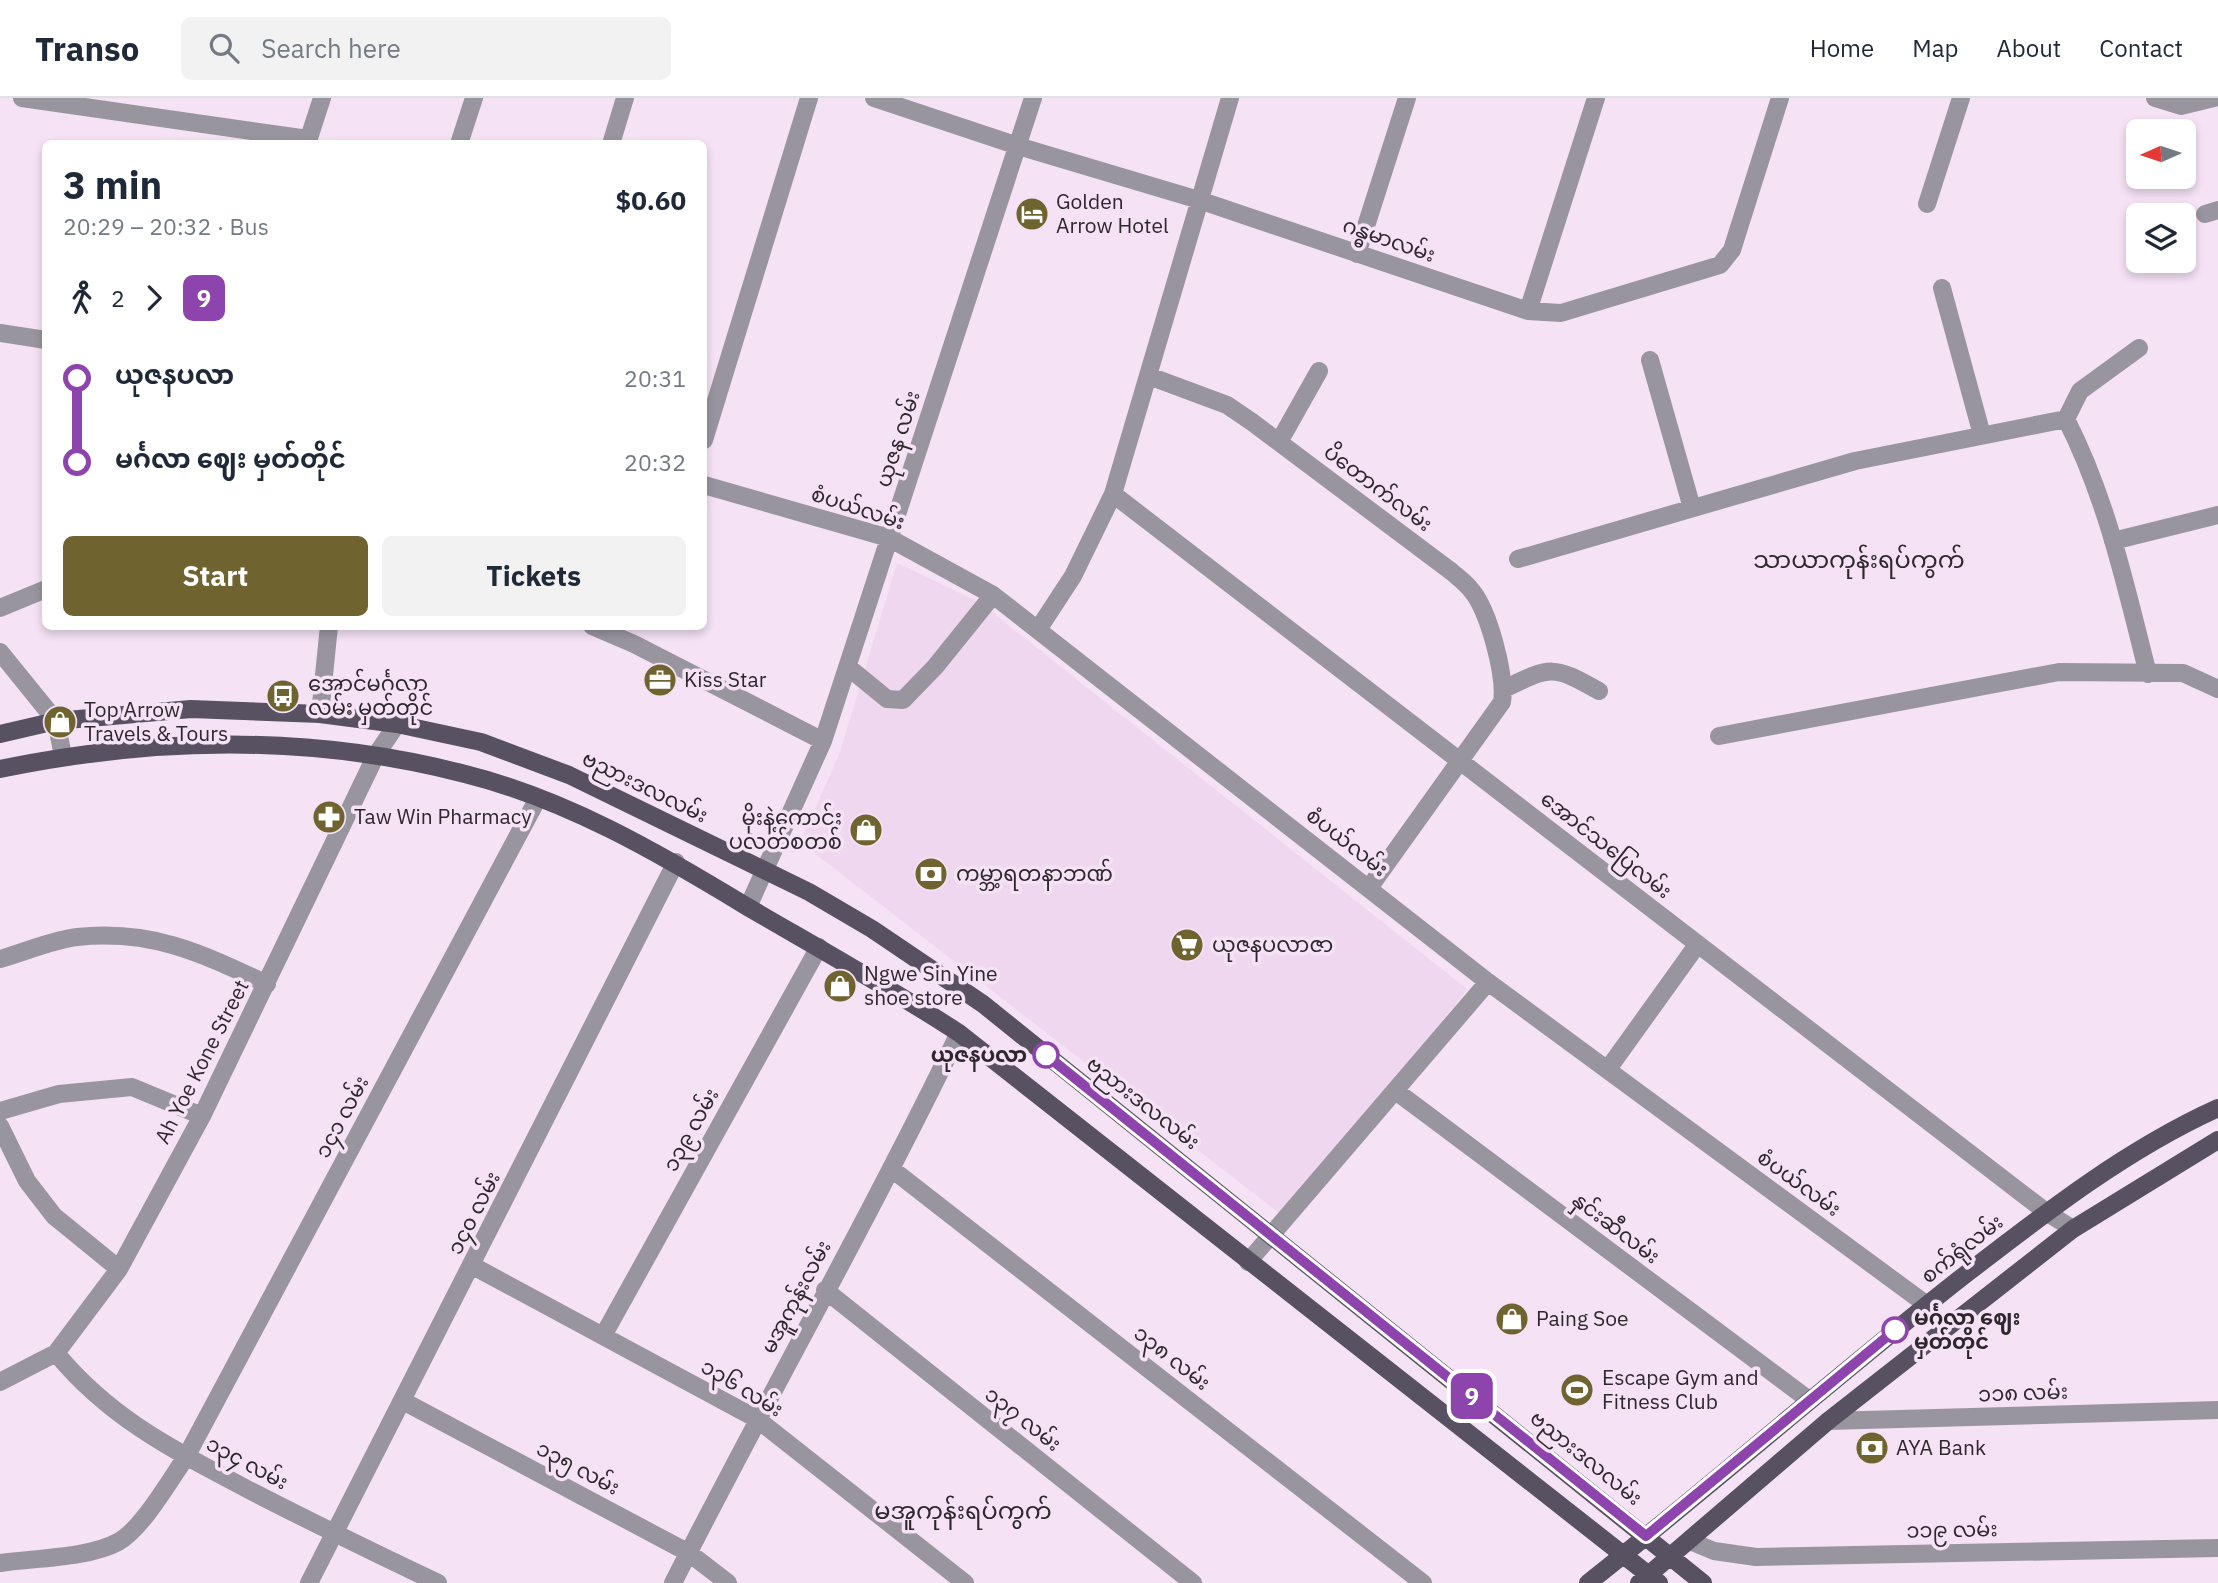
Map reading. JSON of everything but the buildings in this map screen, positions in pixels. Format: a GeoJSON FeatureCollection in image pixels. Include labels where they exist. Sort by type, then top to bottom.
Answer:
{"type":"FeatureCollection","features":[{"type":"Feature","properties":{"kind":"main road","name":"ဗညားဒလလမ်း"},"geometry":{"type":"LineString","coordinates":[[0,734],[56,721],[191,709],[320,714],[397,724],[481,741],[569,775],[809,892],[872,929],[983,1004],[1703,1583]]}},
{"type":"Feature","properties":{"kind":"main road"},"geometry":{"type":"LineString","coordinates":[[0,769],[62,756],[147,746],[234,743],[318,746],[467,774],[538,798],[676,862],[748,907],[874,978],[960,1033],[1248,1262],[1625,1554],[1649,1580],[1828,1421],[2073,1229],[2209,1150],[2218,1140]]}},
{"type":"Feature","properties":{"kind":"main road","name":"စက်ရုံလမ်း"},"geometry":{"type":"LineString","coordinates":[[1588,1583],[1809,1400],[2046,1212],[2183,1124],[2218,1108]]}},
{"type":"Feature","properties":{"kind":"main road"},"geometry":{"type":"LineString","coordinates":[[2183,1124],[2209,1150]]}},
{"type":"Feature","properties":{"kind":"street"},"geometry":{"type":"LineString","coordinates":[[22,98],[300,140]]}},
{"type":"Feature","properties":{"kind":"street"},"geometry":{"type":"LineString","coordinates":[[307,140],[322,98]]}},
{"type":"Feature","properties":{"kind":"street"},"geometry":{"type":"LineString","coordinates":[[460,140],[474,98]]}},
{"type":"Feature","properties":{"kind":"street"},"geometry":{"type":"LineString","coordinates":[[612,140],[625,98]]}},
{"type":"Feature","properties":{"kind":"street"},"geometry":{"type":"LineString","coordinates":[[707,430],[809,98]]}},
{"type":"Feature","properties":{"kind":"street","name":"ဂန္ဓမာလမ်း"},"geometry":{"type":"LineString","coordinates":[[874,98],[1018,146],[1199,200],[1528,311],[1561,313],[1720,265],[1732,250],[1738,234],[1780,98]]}},
{"type":"Feature","properties":{"kind":"street","name":"ယုဇန လမ်း"},"geometry":{"type":"LineString","coordinates":[[748,907],[824,741],[1033,98]]}},
{"type":"Feature","properties":{"kind":"street"},"geometry":{"type":"LineString","coordinates":[[1039,628],[1073,576],[1113,494],[1230,98]]}},
{"type":"Feature","properties":{"kind":"street"},"geometry":{"type":"LineString","coordinates":[[1357,254],[1407,98]]}},
{"type":"Feature","properties":{"kind":"street"},"geometry":{"type":"LineString","coordinates":[[1528,311],[1596,98]]}},
{"type":"Feature","properties":{"kind":"street"},"geometry":{"type":"LineString","coordinates":[[1927,204],[1961,98]]}},
{"type":"Feature","properties":{"kind":"street"},"geometry":{"type":"LineString","coordinates":[[2155,98],[2181,106],[2214,98]]}},
{"type":"Feature","properties":{"kind":"street"},"geometry":{"type":"LineString","coordinates":[[1942,288],[1982,435]]}},
{"type":"Feature","properties":{"kind":"street"},"geometry":{"type":"LineString","coordinates":[[0,333],[42,339]]}},
{"type":"Feature","properties":{"kind":"street"},"geometry":{"type":"LineString","coordinates":[[2066,419],[2080,391],[2139,348]]}},
{"type":"Feature","properties":{"kind":"street"},"geometry":{"type":"LineString","coordinates":[[1650,360],[1692,508]]}},
{"type":"Feature","properties":{"kind":"street"},"geometry":{"type":"LineString","coordinates":[[1279,442],[1319,370]]}},
{"type":"Feature","properties":{"kind":"street","name":"ပိတောက်လမ်း"},"geometry":{"type":"LineString","coordinates":[[1149,376],[1227,405],[1452,572],[1474,593],[1496,645],[1503,695]]}},
{"type":"Feature","properties":{"kind":"street"},"geometry":{"type":"LineString","coordinates":[[1518,559],[1855,461],[2066,419]]}},
{"type":"Feature","properties":{"kind":"street"},"geometry":{"type":"LineString","coordinates":[[2066,419],[2084,454],[2113,541],[2148,674]]}},
{"type":"Feature","properties":{"kind":"street","name":"စံပယ်လမ်း"},"geometry":{"type":"LineString","coordinates":[[707,486],[890,538],[993,595],[1039,628],[1488,982],[1927,1305]]}},
{"type":"Feature","properties":{"kind":"street","name":"အောင်သပြေလမ်း"},"geometry":{"type":"LineString","coordinates":[[1113,494],[1697,945],[2046,1212],[2073,1229]]}},
{"type":"Feature","properties":{"kind":"street"},"geometry":{"type":"LineString","coordinates":[[2113,541],[2218,516]]}},
{"type":"Feature","properties":{"kind":"street"},"geometry":{"type":"LineString","coordinates":[[0,608],[42,591]]}},
{"type":"Feature","properties":{"kind":"street"},"geometry":{"type":"LineString","coordinates":[[848,667],[887,699],[903,700],[935,667],[993,595]]}},
{"type":"Feature","properties":{"kind":"street"},"geometry":{"type":"LineString","coordinates":[[320,714],[329,630]]}},
{"type":"Feature","properties":{"kind":"street"},"geometry":{"type":"LineString","coordinates":[[602,630],[635,644],[824,741]]}},
{"type":"Feature","properties":{"kind":"street"},"geometry":{"type":"LineString","coordinates":[[0,652],[56,721],[62,756]]}},
{"type":"Feature","properties":{"kind":"street"},"geometry":{"type":"LineString","coordinates":[[1369,888],[1461,762],[1503,695],[1541,671],[1564,671],[1599,691]]}},
{"type":"Feature","properties":{"kind":"street"},"geometry":{"type":"LineString","coordinates":[[1719,736],[2059,672],[2183,673],[2218,689]]}},
{"type":"Feature","properties":{"kind":"street","name":"Ah Yoe Kone Street"},"geometry":{"type":"LineString","coordinates":[[0,1382],[56,1353],[119,1269],[202,1116],[376,755],[397,724]]}},
{"type":"Feature","properties":{"kind":"street","name":"၁၄၁ လမ်း"},"geometry":{"type":"LineString","coordinates":[[0,1563],[94,1550],[119,1542],[138,1524],[187,1457],[538,798]]}},
{"type":"Feature","properties":{"kind":"street","name":"၁၄၀ လမ်း"},"geometry":{"type":"LineString","coordinates":[[309,1583],[676,862]]}},
{"type":"Feature","properties":{"kind":"street"},"geometry":{"type":"LineString","coordinates":[[0,959],[75,937],[139,936],[200,952],[267,984]]}},
{"type":"Feature","properties":{"kind":"street"},"geometry":{"type":"LineString","coordinates":[[1608,1069],[1697,945]]}},
{"type":"Feature","properties":{"kind":"street","name":"၁၃၉ လမ်း"},"geometry":{"type":"LineString","coordinates":[[603,1335],[819,947]]}},
{"type":"Feature","properties":{"kind":"street"},"geometry":{"type":"LineString","coordinates":[[1248,1262],[1270,1233],[1397,1092],[1488,982]]}},
{"type":"Feature","properties":{"kind":"street","name":"မအူကုန်းလမ်း"},"geometry":{"type":"LineString","coordinates":[[673,1583],[825,1290],[893,1170],[960,1033]]}},
{"type":"Feature","properties":{"kind":"street"},"geometry":{"type":"LineString","coordinates":[[0,1111],[59,1094],[132,1087],[202,1116]]}},
{"type":"Feature","properties":{"kind":"street","name":"နှင်းဆီလမ်း"},"geometry":{"type":"LineString","coordinates":[[1397,1092],[1809,1400]]}},
{"type":"Feature","properties":{"kind":"street"},"geometry":{"type":"LineString","coordinates":[[0,1126],[27,1181],[54,1216],[119,1269]]}},
{"type":"Feature","properties":{"kind":"street","name":"၁၃၈ လမ်း"},"geometry":{"type":"LineString","coordinates":[[893,1170],[1423,1583]]}},
{"type":"Feature","properties":{"kind":"street","name":"၁၃၆ လမ်း"},"geometry":{"type":"LineString","coordinates":[[472,1266],[757,1419],[965,1583]]}},
{"type":"Feature","properties":{"kind":"street","name":"၁၃၇ လမ်း"},"geometry":{"type":"LineString","coordinates":[[825,1290],[1193,1583]]}},
{"type":"Feature","properties":{"kind":"street","name":"၁၃၄ လမ်း"},"geometry":{"type":"LineString","coordinates":[[56,1353],[82,1385],[125,1420],[187,1457],[332,1534],[438,1583]]}},
{"type":"Feature","properties":{"kind":"street","name":"၁၃၅ လမ်း"},"geometry":{"type":"LineString","coordinates":[[403,1401],[689,1553],[728,1583]]}},
{"type":"Feature","properties":{"kind":"street","name":"၁၁၈ လမ်း"},"geometry":{"type":"LineString","coordinates":[[1828,1421],[2218,1410]]}},
{"type":"Feature","properties":{"kind":"street","name":"၁၁၉ လမ်း"},"geometry":{"type":"LineString","coordinates":[[1690,1541],[1714,1551],[1756,1557],[2218,1548]]}},
{"type":"Feature","properties":{"kind":"shaded area","name":"ယုဇနပလာဇာ"},"geometry":{"type":"Polygon","coordinates":[[[897,563],[979,602],[1467,989],[1292,1223],[800,842],[839,755],[897,563]]]}},
{"type":"Feature","properties":{"kind":"bus line","name":"9"},"geometry":{"type":"LineString","coordinates":[[1046,1055],[1646,1536],[1895,1330]]}},
{"type":"Feature","properties":{"kind":"place","name":"Golden Arrow Hotel"},"geometry":{"type":"Point","coordinates":[1032,214]}},
{"type":"Feature","properties":{"kind":"place","name":"Kiss Star"},"geometry":{"type":"Point","coordinates":[660,680]}},
{"type":"Feature","properties":{"kind":"place","name":"အောင်မင်္ဂလာ လမ်း မှတ်တိုင်"},"geometry":{"type":"Point","coordinates":[283,696]}},
{"type":"Feature","properties":{"kind":"place","name":"Top Arrow Travels & Tours"},"geometry":{"type":"Point","coordinates":[60,722]}},
{"type":"Feature","properties":{"kind":"place","name":"Taw Win Pharmacy"},"geometry":{"type":"Point","coordinates":[329,817]}},
{"type":"Feature","properties":{"kind":"place","name":"မိုးနဲ့ကောင်း ပလတ်စတစ်"},"geometry":{"type":"Point","coordinates":[866,830]}},
{"type":"Feature","properties":{"kind":"place","name":"ကမ္ဘာ့ရတနာဘဏ်"},"geometry":{"type":"Point","coordinates":[931,874]}},
{"type":"Feature","properties":{"kind":"place","name":"ယုဇနပလာဇာ"},"geometry":{"type":"Point","coordinates":[1187,945]}},
{"type":"Feature","properties":{"kind":"place","name":"Ngwe Sin Yine shoe store"},"geometry":{"type":"Point","coordinates":[840,986]}},
{"type":"Feature","properties":{"kind":"place","name":"ယုဇနပလာ"},"geometry":{"type":"Point","coordinates":[1046,1055]}},
{"type":"Feature","properties":{"kind":"place","name":"Paing Soe"},"geometry":{"type":"Point","coordinates":[1512,1319]}},
{"type":"Feature","properties":{"kind":"place","name":"မင်္ဂလာ ဈေး မှတ်တိုင်"},"geometry":{"type":"Point","coordinates":[1895,1330]}},
{"type":"Feature","properties":{"kind":"place","name":"Escape Gym and Fitness Club"},"geometry":{"type":"Point","coordinates":[1577,1390]}},
{"type":"Feature","properties":{"kind":"place","name":"AYA Bank"},"geometry":{"type":"Point","coordinates":[1872,1448]}},
{"type":"Feature","properties":{"kind":"district","name":"သာယာကုန်းရပ်ကွက်"},"geometry":{"type":"Point","coordinates":[1859,560]}},
{"type":"Feature","properties":{"kind":"district","name":"မအူကုန်းရပ်ကွက်"},"geometry":{"type":"Point","coordinates":[963,1511]}}]}
